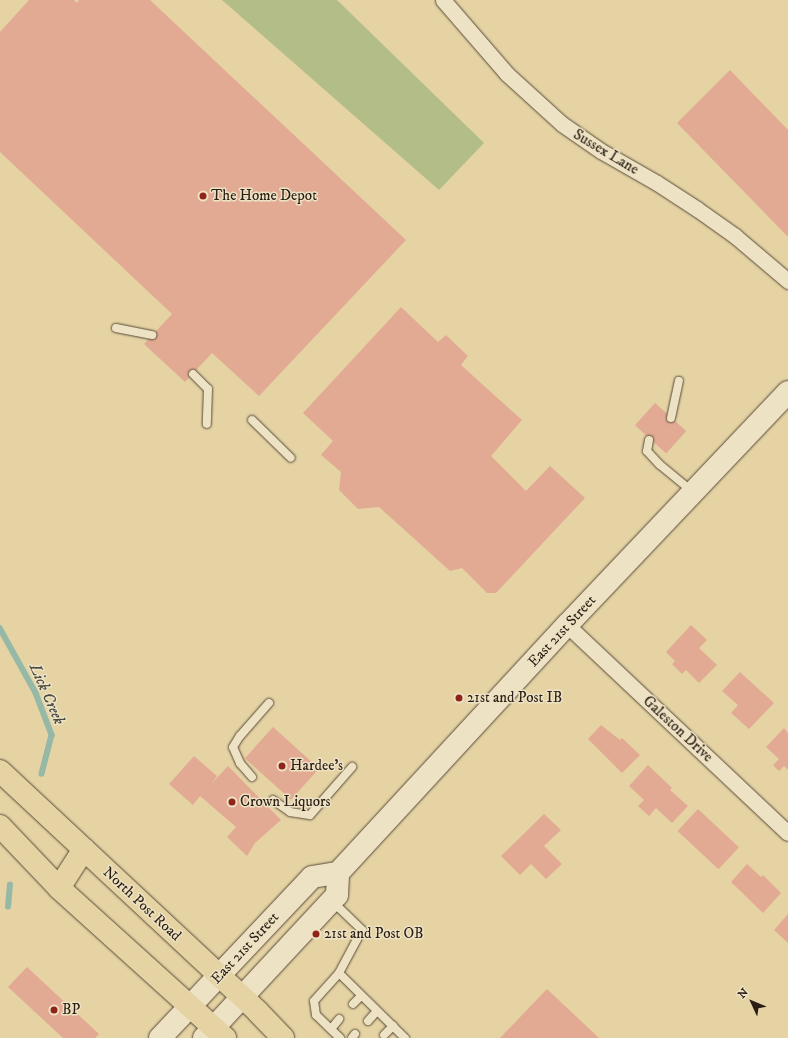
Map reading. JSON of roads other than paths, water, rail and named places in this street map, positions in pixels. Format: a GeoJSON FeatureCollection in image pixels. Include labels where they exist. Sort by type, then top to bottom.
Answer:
{"type":"FeatureCollection","features":[{"type":"Feature","properties":{"kind":"main road","name":"East 21st Street"},"geometry":{"type":"LineString","coordinates":[[160,1038],[312,877],[338,873],[567,625],[788,392]]}},
{"type":"Feature","properties":{"kind":"main road","name":"North Post Road"},"geometry":{"type":"LineString","coordinates":[[0,771],[241,998],[258,1012],[282,1038]]}},
{"type":"Feature","properties":{"kind":"main road"},"geometry":{"type":"LineString","coordinates":[[0,826],[59,888],[191,1006],[214,1034]]}},
{"type":"Feature","properties":{"kind":"main road"},"geometry":{"type":"LineString","coordinates":[[59,888],[84,849]]}},
{"type":"Feature","properties":{"kind":"main road","name":"East 21st Street"},"geometry":{"type":"LineString","coordinates":[[214,1034],[241,998],[337,895],[338,873]]}},
{"type":"Feature","properties":{"kind":"street","name":"Sussex Lane"},"geometry":{"type":"LineString","coordinates":[[443,0],[507,74],[562,124],[601,151],[657,183],[736,236],[788,281]]}},
{"type":"Feature","properties":{"kind":"street","name":"Galeston Drive"},"geometry":{"type":"LineString","coordinates":[[567,625],[788,833]]}},
{"type":"Feature","properties":{"kind":"lane"},"geometry":{"type":"LineString","coordinates":[[116,328],[152,335]]}},
{"type":"Feature","properties":{"kind":"lane"},"geometry":{"type":"LineString","coordinates":[[193,374],[208,389],[207,424]]}},
{"type":"Feature","properties":{"kind":"lane"},"geometry":{"type":"LineString","coordinates":[[671,418],[678,381]]}},
{"type":"Feature","properties":{"kind":"lane"},"geometry":{"type":"LineString","coordinates":[[252,420],[291,458]]}},
{"type":"Feature","properties":{"kind":"lane"},"geometry":{"type":"LineString","coordinates":[[649,440],[647,451],[693,493]]}},
{"type":"Feature","properties":{"kind":"lane"},"geometry":{"type":"LineString","coordinates":[[252,777],[240,763],[233,747],[240,736],[269,703]]}},
{"type":"Feature","properties":{"kind":"lane"},"geometry":{"type":"LineString","coordinates":[[273,800],[290,812],[310,815],[352,767]]}},
{"type":"Feature","properties":{"kind":"lane"},"geometry":{"type":"LineString","coordinates":[[332,901],[362,930],[339,973],[314,1001],[316,1015],[340,1038]]}},
{"type":"Feature","properties":{"kind":"lane"},"geometry":{"type":"LineString","coordinates":[[339,973],[405,1038]]}},
{"type":"Feature","properties":{"kind":"lane"},"geometry":{"type":"LineString","coordinates":[[353,1004],[361,996]]}},
{"type":"Feature","properties":{"kind":"lane"},"geometry":{"type":"LineString","coordinates":[[368,1021],[376,1011]]}},
{"type":"Feature","properties":{"kind":"lane"},"geometry":{"type":"LineString","coordinates":[[331,1029],[339,1019]]}},
{"type":"Feature","properties":{"kind":"lane"},"geometry":{"type":"LineString","coordinates":[[384,1035],[393,1026]]}},
{"type":"Feature","properties":{"kind":"waterway","name":"Lick Creek"},"geometry":{"type":"LineString","coordinates":[[0,628],[36,693],[52,735],[42,774]]}},
{"type":"Feature","properties":{"kind":"waterway","name":"Lick Creek"},"geometry":{"type":"LineString","coordinates":[[8,907],[10,885]]}},
{"type":"Feature","properties":{"kind":"place","name":"The Home Depot"},"geometry":{"type":"Point","coordinates":[203,196]}},
{"type":"Feature","properties":{"kind":"place","name":"21st and Post IB"},"geometry":{"type":"Point","coordinates":[459,698]}},
{"type":"Feature","properties":{"kind":"place","name":"Hardee's"},"geometry":{"type":"Point","coordinates":[282,766]}},
{"type":"Feature","properties":{"kind":"place","name":"Crown Liquors"},"geometry":{"type":"Point","coordinates":[232,802]}},
{"type":"Feature","properties":{"kind":"place","name":"21st and Post OB"},"geometry":{"type":"Point","coordinates":[316,934]}},
{"type":"Feature","properties":{"kind":"place","name":"BP"},"geometry":{"type":"Point","coordinates":[54,1010]}}]}
